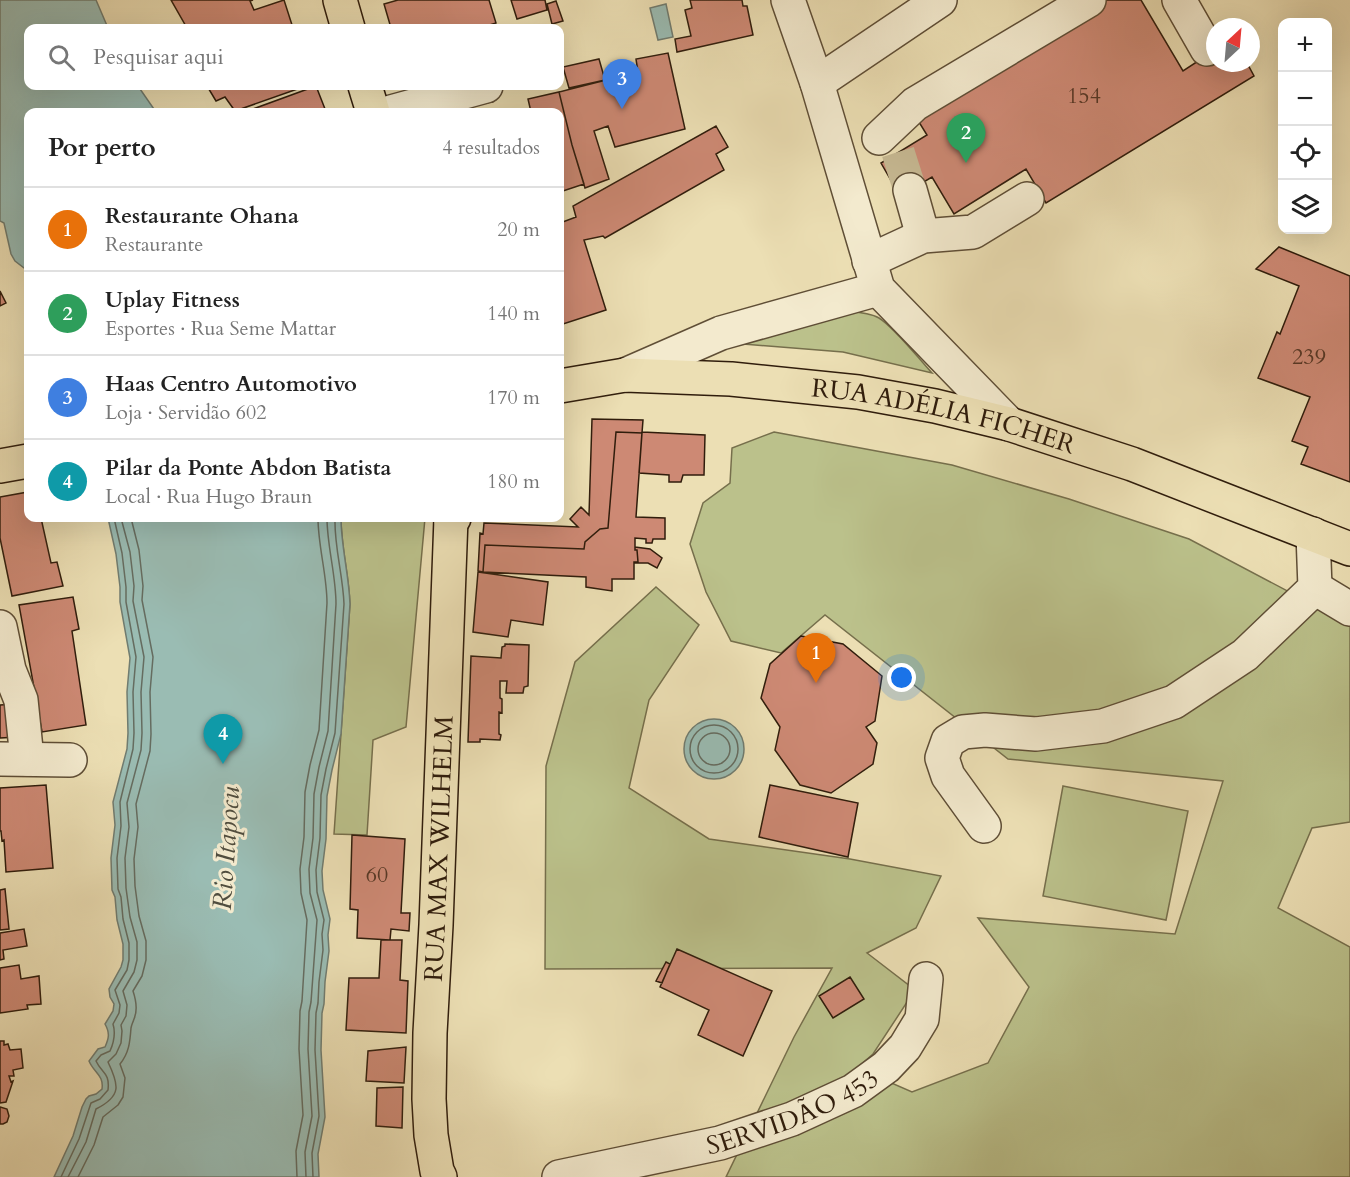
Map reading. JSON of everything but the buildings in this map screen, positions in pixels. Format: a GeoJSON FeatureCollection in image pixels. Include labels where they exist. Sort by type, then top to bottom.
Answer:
{"type":"FeatureCollection","features":[{"type":"Feature","properties":{"kind":"main road"},"geometry":{"type":"LineString","coordinates":[[340,0],[347,24]]}},
{"type":"Feature","properties":{"kind":"main road"},"geometry":{"type":"LineString","coordinates":[[366,90],[372,108]]}},
{"type":"Feature","properties":{"kind":"main road"},"geometry":{"type":"LineString","coordinates":[[564,364],[625,375]]}},
{"type":"Feature","properties":{"kind":"main road"},"geometry":{"type":"LineString","coordinates":[[564,398],[574,392],[625,375]]}},
{"type":"Feature","properties":{"kind":"main road","name":"RUA ADÉLIA FICHER"},"geometry":{"type":"LineString","coordinates":[[564,385],[625,375],[731,378],[858,392],[935,406],[1008,424],[1132,464],[1350,549]]}},
{"type":"Feature","properties":{"kind":"main road"},"geometry":{"type":"LineString","coordinates":[[0,466],[24,463]]}},
{"type":"Feature","properties":{"kind":"main road","name":"RUA MAX WILHELM"},"geometry":{"type":"LineString","coordinates":[[440,1177],[436,1170],[430,1135],[429,1088],[452,522]]}},
{"type":"Feature","properties":{"kind":"street"},"geometry":{"type":"LineString","coordinates":[[788,0],[817,83],[874,275],[1008,424]]}},
{"type":"Feature","properties":{"kind":"street"},"geometry":{"type":"LineString","coordinates":[[817,83],[940,0]]}},
{"type":"Feature","properties":{"kind":"street"},"geometry":{"type":"LineString","coordinates":[[841,164],[870,142],[889,146],[915,104],[1089,0]]}},
{"type":"Feature","properties":{"kind":"street"},"geometry":{"type":"LineString","coordinates":[[1179,0],[1206,47]]}},
{"type":"Feature","properties":{"kind":"street"},"geometry":{"type":"LineString","coordinates":[[406,108],[471,90]]}},
{"type":"Feature","properties":{"kind":"street"},"geometry":{"type":"LineString","coordinates":[[910,190],[923,236]]}},
{"type":"Feature","properties":{"kind":"street"},"geometry":{"type":"LineString","coordinates":[[625,375],[721,333],[874,275],[923,236],[974,232],[1027,199]]}},
{"type":"Feature","properties":{"kind":"street"},"geometry":{"type":"LineString","coordinates":[[984,826],[948,776],[942,758],[948,741],[963,732],[985,730],[1036,734],[1103,726],[1174,702],[1245,655],[1315,588],[1313,534]]}},
{"type":"Feature","properties":{"kind":"street"},"geometry":{"type":"LineString","coordinates":[[1315,588],[1350,609]]}},
{"type":"Feature","properties":{"kind":"street"},"geometry":{"type":"LineString","coordinates":[[0,627],[9,670],[21,700],[13,759],[70,760]]}},
{"type":"Feature","properties":{"kind":"street","name":"SERVIDÃO 453"},"geometry":{"type":"LineString","coordinates":[[559,1177],[720,1143],[792,1119],[853,1091],[886,1067],[904,1047],[922,1019],[926,979]]}},
{"type":"Feature","properties":{"kind":"green space"},"geometry":{"type":"Polygon","coordinates":[[[846,311],[879,318],[899,336],[932,373],[843,352],[743,344],[846,311]]]}},
{"type":"Feature","properties":{"kind":"green space"},"geometry":{"type":"Polygon","coordinates":[[[774,432],[952,465],[1069,499],[1189,539],[1350,624],[1350,822],[1312,828],[1278,908],[1350,947],[1350,1177],[726,1177],[794,1037],[832,968],[545,969],[546,766],[575,662],[656,587],[699,625],[649,700],[629,788],[709,839],[850,859],[941,876],[916,928],[867,953],[915,990],[873,1054],[857,1068],[912,1092],[988,1063],[1029,987],[978,918],[1175,934],[1223,781],[1008,759],[825,615],[781,653],[731,641],[706,592],[690,544],[703,503],[730,483],[732,448],[774,432]]]}},
{"type":"Feature","properties":{"kind":"green space"},"geometry":{"type":"Polygon","coordinates":[[[341,522],[425,522],[406,727],[373,740],[367,835],[334,834],[350,604],[341,522]]]}},
{"type":"Feature","properties":{"kind":"green space"},"geometry":{"type":"Polygon","coordinates":[[[1063,786],[1188,811],[1166,920],[1043,896],[1063,786]]]}},
{"type":"Feature","properties":{"kind":"water"},"geometry":{"type":"Polygon","coordinates":[[[0,0],[96,0],[106,24],[24,24],[24,90],[141,90],[153,108],[24,108],[24,268],[15,261],[11,254],[4,223],[0,221],[0,0]]]}},
{"type":"Feature","properties":{"kind":"water"},"geometry":{"type":"Polygon","coordinates":[[[666,4],[673,37],[658,40],[650,8],[666,4]]]}},
{"type":"Feature","properties":{"kind":"water","name":"Rio Itapocu"},"geometry":{"type":"Polygon","coordinates":[[[109,522],[341,522],[350,604],[341,734],[327,796],[326,839],[322,871],[323,890],[330,919],[322,1013],[321,1050],[325,1117],[318,1154],[319,1177],[54,1177],[73,1136],[86,1099],[102,1089],[100,1077],[89,1061],[98,1049],[105,1047],[108,1033],[105,1024],[113,1011],[114,1004],[109,989],[123,960],[123,944],[112,890],[111,858],[115,825],[113,802],[127,749],[127,692],[130,658],[120,602],[116,554],[109,522]]]}},
{"type":"Feature","properties":{"kind":"water"},"geometry":{"type":"Polygon","coordinates":[[[714,719],[731,724],[739,732],[744,749],[739,766],[731,774],[714,779],[697,774],[689,766],[684,749],[689,732],[697,724],[714,719]]]}},
{"type":"Feature","properties":{"kind":"tunnel"},"geometry":{"type":"LineString","coordinates":[[898,152],[910,190]]}},
{"type":"Feature","properties":{"kind":"place","name":"Haas Centro Automotivo"},"geometry":{"type":"Point","coordinates":[622,109]}},
{"type":"Feature","properties":{"kind":"place","name":"Uplay Fitness"},"geometry":{"type":"Point","coordinates":[966,163]}},
{"type":"Feature","properties":{"kind":"place","name":"Restaurante Ohana"},"geometry":{"type":"Point","coordinates":[816,683]}},
{"type":"Feature","properties":{"kind":"place","name":"Pilar da Ponte Abdon Batista"},"geometry":{"type":"Point","coordinates":[223,764]}}]}
